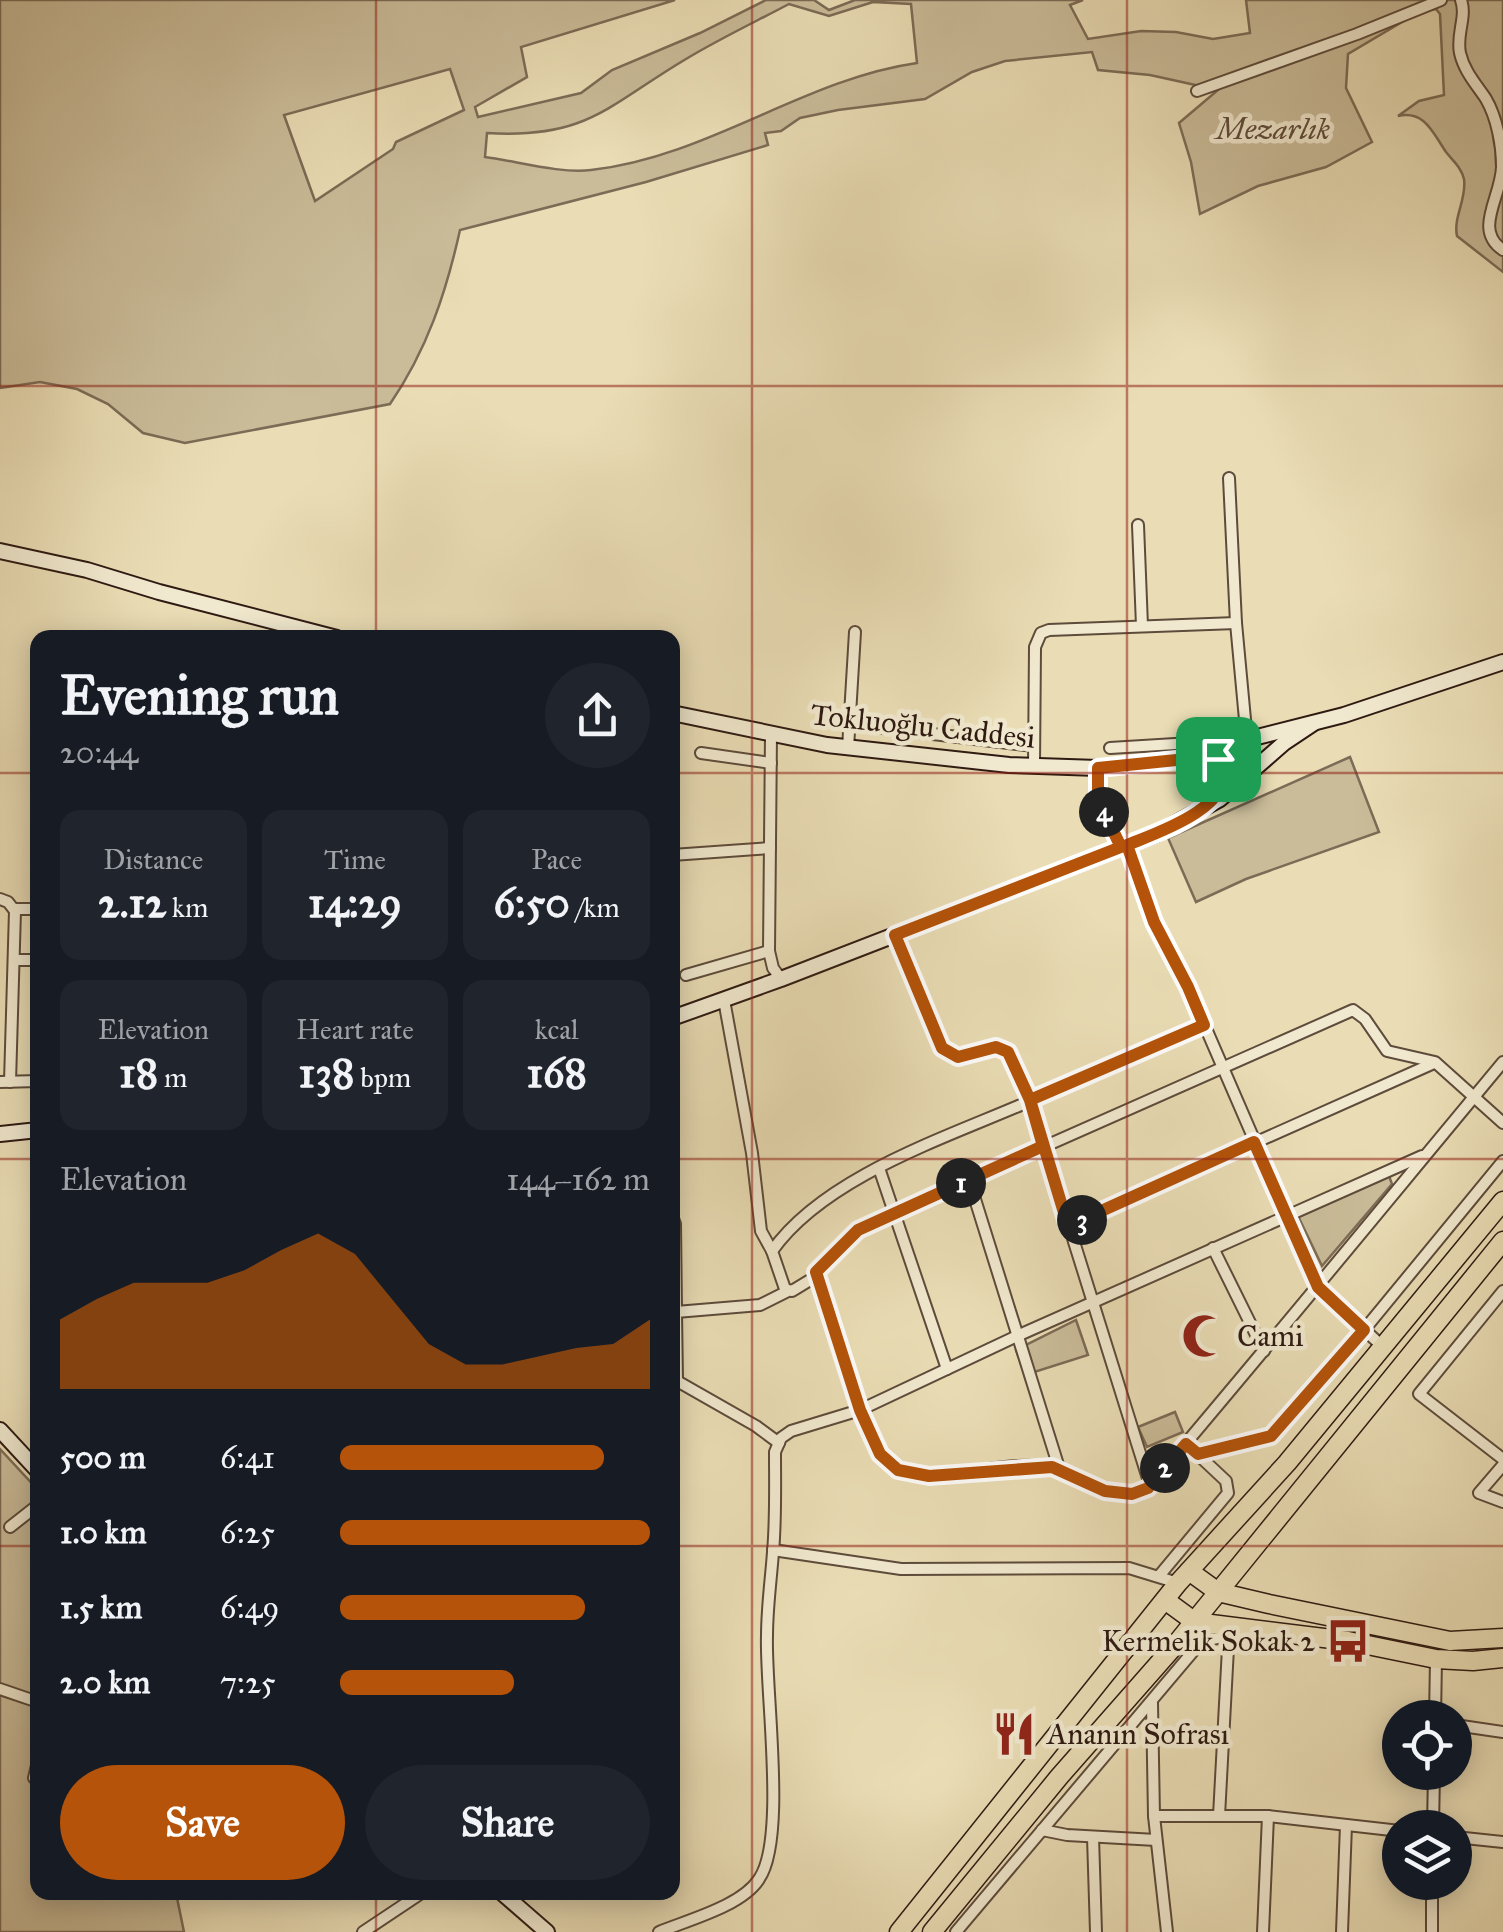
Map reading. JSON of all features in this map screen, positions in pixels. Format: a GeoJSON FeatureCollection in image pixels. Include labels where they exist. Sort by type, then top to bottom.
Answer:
{"type":"FeatureCollection","features":[{"type":"Feature","properties":{"kind":"highway"},"geometry":{"type":"LineString","coordinates":[[899,1932],[1184,1577],[1287,1463],[1503,1201]]}},
{"type":"Feature","properties":{"kind":"highway"},"geometry":{"type":"LineString","coordinates":[[932,1932],[1059,1777],[1195,1622],[1503,1241]]}},
{"type":"Feature","properties":{"kind":"highway"},"geometry":{"type":"LineString","coordinates":[[1184,1577],[1218,1592],[1450,1641],[1503,1638]]}},
{"type":"Feature","properties":{"kind":"highway"},"geometry":{"type":"LineString","coordinates":[[1165,1600],[1195,1622],[1348,1641],[1436,1659],[1503,1658]]}},
{"type":"Feature","properties":{"kind":"street"},"geometry":{"type":"LineString","coordinates":[[1197,91],[1441,0]]}},
{"type":"Feature","properties":{"kind":"street"},"geometry":{"type":"LineString","coordinates":[[1460,0],[1464,12],[1458,34],[1460,56],[1492,110],[1500,149],[1500,187],[1487,231],[1492,243],[1503,250]]}},
{"type":"Feature","properties":{"kind":"street"},"geometry":{"type":"LineString","coordinates":[[1207,804],[1227,784],[1230,764],[1240,743],[1230,478]]}},
{"type":"Feature","properties":{"kind":"street"},"geometry":{"type":"LineString","coordinates":[[1138,525],[1142,626]]}},
{"type":"Feature","properties":{"kind":"street"},"geometry":{"type":"LineString","coordinates":[[0,550],[307,630]]}},
{"type":"Feature","properties":{"kind":"street"},"geometry":{"type":"LineString","coordinates":[[1034,767],[1034,647],[1038,636],[1048,630],[1236,623]]}},
{"type":"Feature","properties":{"kind":"street"},"geometry":{"type":"LineString","coordinates":[[848,748],[855,632]]}},
{"type":"Feature","properties":{"kind":"street","name":"Tokluoğlu Caddesi"},"geometry":{"type":"LineString","coordinates":[[1169,760],[1314,722],[1503,662]]}},
{"type":"Feature","properties":{"kind":"street","name":"Tokluoğlu Caddesi"},"geometry":{"type":"LineString","coordinates":[[680,715],[848,748],[1034,767],[1098,768],[1211,757],[1230,764]]}},
{"type":"Feature","properties":{"kind":"street"},"geometry":{"type":"LineString","coordinates":[[680,1015],[781,980],[1156,834],[1220,799],[1314,722]]}},
{"type":"Feature","properties":{"kind":"street"},"geometry":{"type":"LineString","coordinates":[[850,724],[1034,746]]}},
{"type":"Feature","properties":{"kind":"street"},"geometry":{"type":"LineString","coordinates":[[771,734],[769,950],[781,980]]}},
{"type":"Feature","properties":{"kind":"street"},"geometry":{"type":"LineString","coordinates":[[1110,748],[1209,741],[1240,743],[1257,752],[1252,770]]}},
{"type":"Feature","properties":{"kind":"street"},"geometry":{"type":"LineString","coordinates":[[701,753],[771,763]]}},
{"type":"Feature","properties":{"kind":"street"},"geometry":{"type":"LineString","coordinates":[[1230,764],[1252,770]]}},
{"type":"Feature","properties":{"kind":"street"},"geometry":{"type":"LineString","coordinates":[[1098,768],[1098,800],[1124,846],[1154,922],[1188,987],[1318,1287],[1382,1346]]}},
{"type":"Feature","properties":{"kind":"street"},"geometry":{"type":"LineString","coordinates":[[680,854],[770,848]]}},
{"type":"Feature","properties":{"kind":"street"},"geometry":{"type":"LineString","coordinates":[[0,899],[14,909],[5,1082],[30,1081]]}},
{"type":"Feature","properties":{"kind":"street"},"geometry":{"type":"LineString","coordinates":[[14,909],[30,910]]}},
{"type":"Feature","properties":{"kind":"street"},"geometry":{"type":"LineString","coordinates":[[895,935],[942,1048],[963,1057],[992,1047],[1008,1052],[1030,1100],[1150,1486]]}},
{"type":"Feature","properties":{"kind":"street"},"geometry":{"type":"LineString","coordinates":[[686,975],[769,950]]}},
{"type":"Feature","properties":{"kind":"street"},"geometry":{"type":"LineString","coordinates":[[14,960],[30,960]]}},
{"type":"Feature","properties":{"kind":"street"},"geometry":{"type":"LineString","coordinates":[[724,1000],[752,1153],[761,1231],[772,1251],[782,1286],[788,1291]]}},
{"type":"Feature","properties":{"kind":"street"},"geometry":{"type":"LineString","coordinates":[[680,1312],[760,1306],[815,1277],[820,1267],[858,1230],[1353,1010],[1365,1019],[1387,1051],[1435,1062],[1503,1123]]}},
{"type":"Feature","properties":{"kind":"street"},"geometry":{"type":"LineString","coordinates":[[772,1251],[832,1194],[879,1168],[1204,1025]]}},
{"type":"Feature","properties":{"kind":"street"},"geometry":{"type":"LineString","coordinates":[[1068,1226],[1435,1062]]}},
{"type":"Feature","properties":{"kind":"street"},"geometry":{"type":"LineString","coordinates":[[815,1277],[860,1410],[888,1463],[904,1472],[929,1476],[1052,1467],[1112,1493],[1132,1494],[1150,1486],[1503,1062]]}},
{"type":"Feature","properties":{"kind":"street"},"geometry":{"type":"LineString","coordinates":[[0,1134],[30,1131]]}},
{"type":"Feature","properties":{"kind":"street"},"geometry":{"type":"LineString","coordinates":[[658,1932],[742,1897],[758,1881],[770,1856],[766,1639],[774,1550],[775,1452],[779,1443],[791,1432],[860,1410],[1428,1154]]}},
{"type":"Feature","properties":{"kind":"street"},"geometry":{"type":"LineString","coordinates":[[1198,1454],[1271,1436],[1503,1161]]}},
{"type":"Feature","properties":{"kind":"street"},"geometry":{"type":"LineString","coordinates":[[879,1168],[947,1369]]}},
{"type":"Feature","properties":{"kind":"street"},"geometry":{"type":"LineString","coordinates":[[968,1180],[1060,1471]]}},
{"type":"Feature","properties":{"kind":"street"},"geometry":{"type":"LineString","coordinates":[[1213,1248],[1264,1351]]}},
{"type":"Feature","properties":{"kind":"street"},"geometry":{"type":"LineString","coordinates":[[1503,1291],[1419,1394],[1503,1462],[1480,1494],[1503,1502]]}},
{"type":"Feature","properties":{"kind":"street"},"geometry":{"type":"LineString","coordinates":[[680,1383],[779,1443]]}},
{"type":"Feature","properties":{"kind":"street"},"geometry":{"type":"LineString","coordinates":[[0,1430],[30,1462]]}},
{"type":"Feature","properties":{"kind":"street"},"geometry":{"type":"LineString","coordinates":[[1158,1576],[1228,1493],[1226,1482],[1186,1444]]}},
{"type":"Feature","properties":{"kind":"street"},"geometry":{"type":"LineString","coordinates":[[10,1526],[30,1511]]}},
{"type":"Feature","properties":{"kind":"street"},"geometry":{"type":"LineString","coordinates":[[774,1550],[901,1570],[1130,1568],[1158,1576],[1184,1577]]}},
{"type":"Feature","properties":{"kind":"street"},"geometry":{"type":"LineString","coordinates":[[956,1932],[1201,1642],[1216,1636],[1226,1642],[1219,1816]]}},
{"type":"Feature","properties":{"kind":"street"},"geometry":{"type":"LineString","coordinates":[[1435,1700],[1436,1659]]}},
{"type":"Feature","properties":{"kind":"street"},"geometry":{"type":"LineString","coordinates":[[0,1689],[30,1699]]}},
{"type":"Feature","properties":{"kind":"street"},"geometry":{"type":"LineString","coordinates":[[1152,1702],[1154,1816],[1167,1932]]}},
{"type":"Feature","properties":{"kind":"street"},"geometry":{"type":"LineString","coordinates":[[1472,1727],[1503,1732]]}},
{"type":"Feature","properties":{"kind":"street"},"geometry":{"type":"LineString","coordinates":[[1154,1816],[1268,1816],[1382,1829]]}},
{"type":"Feature","properties":{"kind":"street"},"geometry":{"type":"LineString","coordinates":[[1264,1932],[1268,1816]]}},
{"type":"Feature","properties":{"kind":"street"},"geometry":{"type":"LineString","coordinates":[[1342,1932],[1346,1825]]}},
{"type":"Feature","properties":{"kind":"street"},"geometry":{"type":"LineString","coordinates":[[1042,1830],[1156,1840]]}},
{"type":"Feature","properties":{"kind":"street"},"geometry":{"type":"LineString","coordinates":[[1093,1837],[1096,1932]]}},
{"type":"Feature","properties":{"kind":"street"},"geometry":{"type":"LineString","coordinates":[[1472,1839],[1503,1842]]}},
{"type":"Feature","properties":{"kind":"street"},"geometry":{"type":"LineString","coordinates":[[362,1932],[411,1900]]}},
{"type":"Feature","properties":{"kind":"street"},"geometry":{"type":"LineString","coordinates":[[511,1900],[547,1932]]}},
{"type":"Feature","properties":{"kind":"street"},"geometry":{"type":"LineString","coordinates":[[1432,1900],[1432,1932]]}},
{"type":"Feature","properties":{"kind":"green space","name":"Mezarlık"},"geometry":{"type":"Polygon","coordinates":[[[0,0],[675,0],[521,47],[527,77],[475,107],[478,117],[581,93],[612,70],[766,0],[814,0],[829,10],[855,0],[1083,0],[1070,5],[1088,39],[1141,31],[1213,39],[1250,33],[1246,0],[1503,0],[1503,272],[1457,236],[1464,186],[1459,168],[1422,120],[1398,116],[1419,101],[1444,95],[1440,14],[1436,9],[1419,12],[1348,54],[1346,88],[1372,142],[1326,167],[1258,186],[1200,214],[1179,123],[1218,90],[1150,75],[1098,70],[1092,52],[1005,61],[972,72],[925,99],[800,118],[781,131],[765,133],[768,145],[646,182],[460,230],[434,320],[415,363],[390,404],[185,443],[143,433],[108,404],[77,389],[40,382],[0,388],[0,0]],[[873,2],[829,16],[789,4],[699,52],[615,105],[573,125],[549,131],[487,133],[485,157],[579,171],[634,162],[716,135],[835,85],[917,63],[911,4],[873,2]],[[450,69],[284,115],[315,201],[393,149],[396,142],[464,110],[450,69]]]}},
{"type":"Feature","properties":{"kind":"green space"},"geometry":{"type":"Polygon","coordinates":[[[1350,757],[1379,832],[1246,879],[1196,902],[1168,838],[1350,757]]]}},
{"type":"Feature","properties":{"kind":"green space"},"geometry":{"type":"Polygon","coordinates":[[[1389,1176],[1392,1184],[1322,1266],[1298,1216],[1389,1176]]]}},
{"type":"Feature","properties":{"kind":"green space"},"geometry":{"type":"Polygon","coordinates":[[[1076,1320],[1088,1355],[1025,1375],[1016,1350],[1076,1320]]]}},
{"type":"Feature","properties":{"kind":"green space"},"geometry":{"type":"Polygon","coordinates":[[[1175,1412],[1183,1432],[1147,1447],[1138,1427],[1175,1412]]]}},
{"type":"Feature","properties":{"kind":"green space"},"geometry":{"type":"Polygon","coordinates":[[[0,1449],[30,1481],[30,1900],[177,1900],[184,1932],[0,1932],[0,1449]]]}},
{"type":"Feature","properties":{"kind":"place","name":"Cami"},"geometry":{"type":"Point","coordinates":[1204,1336]}},
{"type":"Feature","properties":{"kind":"place","name":"Kermelik Sokak 2"},"geometry":{"type":"Point","coordinates":[1348,1641]}},
{"type":"Feature","properties":{"kind":"place","name":"Ananın Sofrası"},"geometry":{"type":"Point","coordinates":[1014,1734]}},
{"type":"Feature","properties":{"kind":"route"},"geometry":{"type":"LineString","coordinates":[[1218,759],[1098,768],[1098,800],[1121,847],[895,935],[942,1048],[958,1057],[992,1047],[1008,1052],[1030,1100],[1068,1226],[1254,1142],[1318,1287],[1364,1330],[1271,1436],[1198,1454],[1186,1444],[1148,1488],[1132,1494],[1105,1491],[1052,1467],[929,1476],[898,1470],[876,1448],[860,1410],[816,1272],[858,1230],[1043,1146],[1030,1100],[1204,1025],[1154,922],[1127,845],[1156,834],[1216,797],[1227,784],[1230,764],[1218,759]]}}]}
